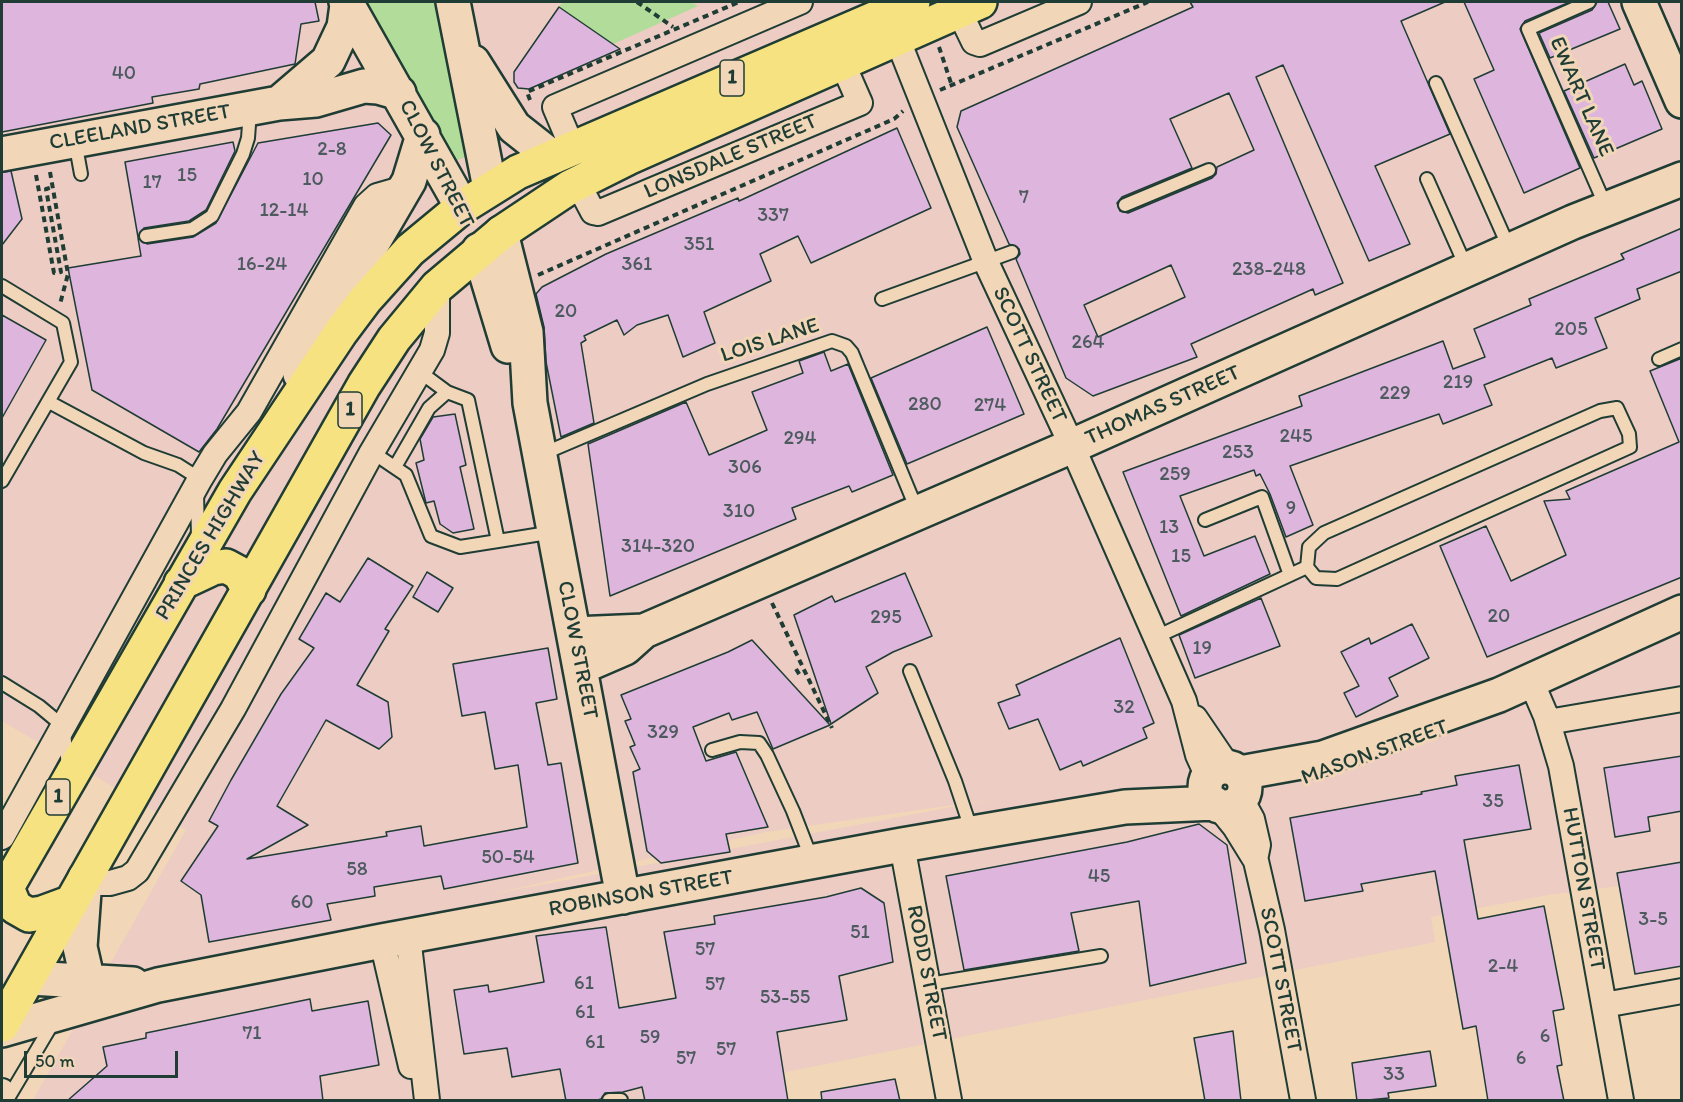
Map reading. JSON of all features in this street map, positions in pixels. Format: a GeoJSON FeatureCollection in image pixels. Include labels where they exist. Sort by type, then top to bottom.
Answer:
{"type":"FeatureCollection","features":[{"type":"Feature","properties":{"kind":"highway","name":"1"},"geometry":{"type":"LineString","coordinates":[[462,207],[490,188],[562,152],[946,9]]}},
{"type":"Feature","properties":{"kind":"highway","name":"LONSDALE STREET"},"geometry":{"type":"LineString","coordinates":[[490,241],[570,187],[637,153],[897,38],[946,9]]}},
{"type":"Feature","properties":{"kind":"highway","name":"CLOW STREET"},"geometry":{"type":"LineString","coordinates":[[490,188],[490,241]]}},
{"type":"Feature","properties":{"kind":"highway","name":"CLOW STREET"},"geometry":{"type":"LineString","coordinates":[[462,207],[490,241]]}},
{"type":"Feature","properties":{"kind":"highway","name":"PRINCES HIGHWAY"},"geometry":{"type":"LineString","coordinates":[[4,892],[198,554],[259,426],[395,265],[428,233],[462,207]]}},
{"type":"Feature","properties":{"kind":"highway","name":"1"},"geometry":{"type":"LineString","coordinates":[[2,1025],[16,978],[78,890],[377,365],[408,321],[437,287],[490,241]]}},
{"type":"Feature","properties":{"kind":"highway"},"geometry":{"type":"LineString","coordinates":[[181,583],[213,568],[226,566],[239,573],[249,590]]}},
{"type":"Feature","properties":{"kind":"highway"},"geometry":{"type":"LineString","coordinates":[[4,892],[15,907],[29,915],[42,913],[78,890]]}},
{"type":"Feature","properties":{"kind":"street","name":"CLOW STREET"},"geometry":{"type":"LineString","coordinates":[[453,2],[490,188]]}},
{"type":"Feature","properties":{"kind":"street"},"geometry":{"type":"LineString","coordinates":[[562,152],[555,107],[800,2]]}},
{"type":"Feature","properties":{"kind":"street"},"geometry":{"type":"LineString","coordinates":[[946,9],[974,42],[980,44],[1079,2]]}},
{"type":"Feature","properties":{"kind":"street"},"geometry":{"type":"LineString","coordinates":[[1638,2],[1682,100]]}},
{"type":"Feature","properties":{"kind":"street","name":"CLOW STREET"},"geometry":{"type":"LineString","coordinates":[[346,3],[462,207]]}},
{"type":"Feature","properties":{"kind":"street"},"geometry":{"type":"LineString","coordinates":[[265,105],[328,61],[344,27],[346,3]]}},
{"type":"Feature","properties":{"kind":"street","name":"SCOTT STREET"},"geometry":{"type":"LineString","coordinates":[[897,38],[922,95],[927,115],[986,262],[1072,446],[1184,702],[1198,755],[1252,819],[1258,845],[1256,861],[1272,930],[1303,1101]]}},
{"type":"Feature","properties":{"kind":"street"},"geometry":{"type":"LineString","coordinates":[[463,46],[514,127],[562,152]]}},
{"type":"Feature","properties":{"kind":"street","name":"LONSDALE STREET"},"geometry":{"type":"LineString","coordinates":[[570,187],[584,195],[593,212],[598,213],[860,103],[842,62]]}},
{"type":"Feature","properties":{"kind":"street","name":"CLEELAND STREET"},"geometry":{"type":"LineString","coordinates":[[2,153],[265,105],[316,100],[372,86],[399,93]]}},
{"type":"Feature","properties":{"kind":"street"},"geometry":{"type":"LineString","coordinates":[[259,426],[319,335],[405,188],[416,164],[423,135]]}},
{"type":"Feature","properties":{"kind":"street","name":"THOMAS STREET"},"geometry":{"type":"LineString","coordinates":[[581,667],[625,648],[644,631],[1072,446],[1573,222],[1682,179]]}},
{"type":"Feature","properties":{"kind":"street","name":"PRINCES HIGHWAY"},"geometry":{"type":"LineString","coordinates":[[2,837],[215,454],[259,426],[255,402],[368,203],[381,194],[405,188]]}},
{"type":"Feature","properties":{"kind":"street","name":"CLOW STREET"},"geometry":{"type":"LineString","coordinates":[[490,241],[510,354],[530,403],[623,897]]}},
{"type":"Feature","properties":{"kind":"street"},"geometry":{"type":"LineString","coordinates":[[88,982],[80,946],[78,890],[98,883],[110,883],[128,878],[137,871],[233,709],[372,452],[420,372],[436,336],[437,287]]}},
{"type":"Feature","properties":{"kind":"street","name":"MASON STREET"},"geometry":{"type":"LineString","coordinates":[[1323,759],[1499,695],[1682,612]]}},
{"type":"Feature","properties":{"kind":"street","name":"THOMAS STREET"},"geometry":{"type":"LineString","coordinates":[[574,634],[644,631]]}},
{"type":"Feature","properties":{"kind":"street","name":"HUTTON STREET"},"geometry":{"type":"LineString","coordinates":[[1530,681],[1548,722],[1561,766],[1621,1101]]}},
{"type":"Feature","properties":{"kind":"street","name":"MASON STREET"},"geometry":{"type":"LineString","coordinates":[[1225,788],[1323,774],[1451,725],[1499,695]]}},
{"type":"Feature","properties":{"kind":"street"},"geometry":{"type":"LineString","coordinates":[[1548,722],[1682,699]]}},
{"type":"Feature","properties":{"kind":"street","name":"ROBINSON STREET"},"geometry":{"type":"LineString","coordinates":[[2,1030],[158,985],[395,938],[1225,788],[1323,759]]}},
{"type":"Feature","properties":{"kind":"street","name":"RODD STREET"},"geometry":{"type":"LineString","coordinates":[[902,845],[949,1101]]}},
{"type":"Feature","properties":{"kind":"street"},"geometry":{"type":"LineString","coordinates":[[395,938],[395,1004],[421,1101]]}},
{"type":"Feature","properties":{"kind":"street"},"geometry":{"type":"LineString","coordinates":[[395,938],[426,1101]]}},
{"type":"Feature","properties":{"kind":"street","name":"ROBINSON STREET"},"geometry":{"type":"LineString","coordinates":[[16,978],[158,985]]}},
{"type":"Feature","properties":{"kind":"street"},"geometry":{"type":"LineString","coordinates":[[1604,1005],[1682,991]]}},
{"type":"Feature","properties":{"kind":"street"},"geometry":{"type":"LineString","coordinates":[[2,1092],[2,1101]]}},
{"type":"Feature","properties":{"kind":"lane","name":"EWART LANE"},"geometry":{"type":"LineString","coordinates":[[1589,2],[1528,29],[1608,210]]}},
{"type":"Feature","properties":{"kind":"lane"},"geometry":{"type":"LineString","coordinates":[[1436,83],[1510,251]]}},
{"type":"Feature","properties":{"kind":"lane"},"geometry":{"type":"LineString","coordinates":[[146,236],[192,229],[213,216],[265,105]]}},
{"type":"Feature","properties":{"kind":"lane"},"geometry":{"type":"LineString","coordinates":[[75,140],[81,174]]}},
{"type":"Feature","properties":{"kind":"lane"},"geometry":{"type":"LineString","coordinates":[[1125,205],[1209,170]]}},
{"type":"Feature","properties":{"kind":"lane"},"geometry":{"type":"LineString","coordinates":[[1427,179],[1467,270]]}},
{"type":"Feature","properties":{"kind":"lane"},"geometry":{"type":"LineString","coordinates":[[882,299],[1012,252]]}},
{"type":"Feature","properties":{"kind":"lane"},"geometry":{"type":"LineString","coordinates":[[2,286],[63,323],[71,362],[2,481]]}},
{"type":"Feature","properties":{"kind":"lane","name":"LOIS LANE"},"geometry":{"type":"LineString","coordinates":[[540,455],[707,384],[832,341],[846,346],[852,353],[918,511]]}},
{"type":"Feature","properties":{"kind":"lane"},"geometry":{"type":"LineString","coordinates":[[1659,358],[1682,349]]}},
{"type":"Feature","properties":{"kind":"lane"},"geometry":{"type":"LineString","coordinates":[[420,372],[447,392],[468,400],[498,541]]}},
{"type":"Feature","properties":{"kind":"lane"},"geometry":{"type":"LineString","coordinates":[[395,467],[429,408],[447,392]]}},
{"type":"Feature","properties":{"kind":"lane"},"geometry":{"type":"LineString","coordinates":[[49,402],[144,453],[178,465],[198,483],[198,554]]}},
{"type":"Feature","properties":{"kind":"lane"},"geometry":{"type":"LineString","coordinates":[[1617,408],[1623,417],[1630,447],[1337,579],[1317,578],[1307,567],[1309,547],[1324,533],[1600,411],[1617,408]]}},
{"type":"Feature","properties":{"kind":"lane"},"geometry":{"type":"LineString","coordinates":[[372,452],[406,475],[431,536],[460,547],[555,532]]}},
{"type":"Feature","properties":{"kind":"lane"},"geometry":{"type":"LineString","coordinates":[[1205,520],[1262,497],[1290,575]]}},
{"type":"Feature","properties":{"kind":"lane"},"geometry":{"type":"LineString","coordinates":[[1156,637],[1307,567]]}},
{"type":"Feature","properties":{"kind":"lane"},"geometry":{"type":"LineString","coordinates":[[909,671],[955,781],[972,833]]}},
{"type":"Feature","properties":{"kind":"lane"},"geometry":{"type":"LineString","coordinates":[[2,683],[39,706],[63,726],[69,778]]}},
{"type":"Feature","properties":{"kind":"lane"},"geometry":{"type":"LineString","coordinates":[[712,750],[740,742],[759,743],[767,755],[793,812],[813,862]]}},
{"type":"Feature","properties":{"kind":"lane"},"geometry":{"type":"LineString","coordinates":[[929,984],[1101,956]]}},
{"type":"Feature","properties":{"kind":"lane"},"geometry":{"type":"LineString","coordinates":[[7,1101],[60,1013]]}},
{"type":"Feature","properties":{"kind":"lane"},"geometry":{"type":"LineString","coordinates":[[609,1101],[620,1098],[621,1101]]}},
{"type":"Feature","properties":{"kind":"path"},"geometry":{"type":"LineString","coordinates":[[637,2],[673,28]]}},
{"type":"Feature","properties":{"kind":"path"},"geometry":{"type":"LineString","coordinates":[[537,276],[894,119],[922,95],[952,86],[1148,2]]}},
{"type":"Feature","properties":{"kind":"path"},"geometry":{"type":"LineString","coordinates":[[946,9],[952,86]]}},
{"type":"Feature","properties":{"kind":"path"},"geometry":{"type":"LineString","coordinates":[[50,172],[68,274],[56,319]]}},
{"type":"Feature","properties":{"kind":"path"},"geometry":{"type":"LineString","coordinates":[[36,175],[54,273],[62,272],[46,189],[53,187]]}},
{"type":"Feature","properties":{"kind":"path"},"geometry":{"type":"LineString","coordinates":[[777,617],[802,662],[832,728]]}},
{"type":"Feature","properties":{"kind":"path"},"geometry":{"type":"LineString","coordinates":[[795,669],[801,677]]}},
{"type":"Feature","properties":{"kind":"shaded area"},"geometry":{"type":"Polygon","coordinates":[[[2,2],[1681,2],[1681,966],[1635,974],[1618,886],[1548,895],[1431,917],[1435,942],[646,1100],[33,1100],[186,830],[2,721],[2,2]],[[994,799],[766,832],[487,895],[994,799]]]}},
{"type":"Feature","properties":{"kind":"green space"},"geometry":{"type":"Polygon","coordinates":[[[358,2],[436,2],[465,157],[453,162],[358,2]]]}},
{"type":"Feature","properties":{"kind":"green space"},"geometry":{"type":"Polygon","coordinates":[[[563,2],[690,2],[698,6],[613,44],[559,7],[563,2]]]}},
{"type":"Feature","properties":{"kind":"building"},"geometry":{"type":"Polygon","coordinates":[[[2,2],[315,2],[319,21],[301,24],[295,64],[200,84],[199,89],[152,97],[153,103],[2,132],[2,2]]]}},
{"type":"Feature","properties":{"kind":"building"},"geometry":{"type":"Polygon","coordinates":[[[1190,2],[1445,2],[1401,21],[1450,134],[1375,166],[1410,244],[1369,261],[1283,65],[1256,77],[1343,283],[1315,295],[1313,289],[1191,344],[1197,357],[1093,396],[1066,378],[1016,259],[1020,254],[1019,249],[1009,244],[957,127],[961,111],[1193,7],[1190,2]],[[1229,93],[1170,119],[1192,168],[1122,197],[1117,203],[1120,211],[1128,213],[1212,178],[1216,174],[1217,167],[1254,150],[1229,93]],[[1171,265],[1084,305],[1098,337],[1185,297],[1171,265]]]}},
{"type":"Feature","properties":{"kind":"building"},"geometry":{"type":"Polygon","coordinates":[[[1464,2],[1570,2],[1525,21],[1520,29],[1580,168],[1524,193],[1474,79],[1494,70],[1464,2]]]}},
{"type":"Feature","properties":{"kind":"building"},"geometry":{"type":"Polygon","coordinates":[[[1597,2],[1608,2],[1620,29],[1550,58],[1539,33],[1592,10],[1597,2]]]}},
{"type":"Feature","properties":{"kind":"building"},"geometry":{"type":"Polygon","coordinates":[[[559,7],[620,49],[529,89],[518,88],[514,82],[514,72],[559,7]]]}},
{"type":"Feature","properties":{"kind":"building"},"geometry":{"type":"Polygon","coordinates":[[[1625,64],[1634,85],[1642,81],[1662,129],[1594,158],[1564,91],[1625,64]]]}},
{"type":"Feature","properties":{"kind":"building"},"geometry":{"type":"Polygon","coordinates":[[[378,123],[391,135],[217,429],[199,452],[92,390],[68,268],[141,256],[138,238],[147,244],[193,237],[216,223],[258,143],[378,123]]]}},
{"type":"Feature","properties":{"kind":"building"},"geometry":{"type":"Polygon","coordinates":[[[897,128],[931,208],[811,263],[798,236],[760,254],[771,281],[704,312],[715,343],[683,357],[668,315],[637,325],[624,335],[617,320],[584,336],[586,340],[581,343],[594,423],[561,437],[546,362],[544,327],[536,294],[542,287],[606,254],[738,198],[739,201],[897,128]]]}},
{"type":"Feature","properties":{"kind":"building"},"geometry":{"type":"Polygon","coordinates":[[[233,142],[235,151],[206,210],[189,221],[144,228],[138,237],[125,162],[233,142]]]}},
{"type":"Feature","properties":{"kind":"building"},"geometry":{"type":"Polygon","coordinates":[[[11,171],[22,219],[2,245],[2,172],[11,171]]]}},
{"type":"Feature","properties":{"kind":"building"},"geometry":{"type":"Polygon","coordinates":[[[1682,228],[1682,271],[1637,289],[1640,299],[1595,318],[1607,348],[1556,368],[1552,358],[1484,385],[1492,405],[1443,424],[1439,414],[1290,466],[1313,525],[1286,537],[1270,494],[1260,474],[1256,476],[1254,470],[1180,496],[1204,556],[1255,536],[1270,574],[1181,616],[1123,472],[1302,406],[1299,396],[1443,341],[1453,369],[1485,357],[1474,329],[1531,305],[1529,299],[1624,259],[1621,254],[1682,228]]]}},
{"type":"Feature","properties":{"kind":"building"},"geometry":{"type":"Polygon","coordinates":[[[2,315],[46,340],[2,418],[2,315]]]}},
{"type":"Feature","properties":{"kind":"building"},"geometry":{"type":"Polygon","coordinates":[[[987,327],[1024,414],[907,464],[871,378],[987,327]]]}},
{"type":"Feature","properties":{"kind":"building"},"geometry":{"type":"Polygon","coordinates":[[[824,352],[831,371],[848,364],[893,475],[852,492],[849,486],[792,508],[796,519],[610,596],[588,444],[686,402],[709,455],[767,430],[752,392],[803,373],[799,361],[824,352]]]}},
{"type":"Feature","properties":{"kind":"building"},"geometry":{"type":"Polygon","coordinates":[[[1682,358],[1682,577],[1487,657],[1440,546],[1486,526],[1511,581],[1566,555],[1544,501],[1570,499],[1566,491],[1679,442],[1650,371],[1682,358]]]}},
{"type":"Feature","properties":{"kind":"building"},"geometry":{"type":"Polygon","coordinates":[[[455,414],[466,465],[460,467],[474,529],[453,533],[440,524],[434,501],[426,503],[416,463],[424,460],[420,439],[433,417],[455,414]]]}},
{"type":"Feature","properties":{"kind":"building"},"geometry":{"type":"Polygon","coordinates":[[[368,558],[413,586],[385,629],[389,631],[357,685],[388,702],[392,737],[379,749],[326,720],[277,806],[308,825],[247,859],[387,836],[386,832],[421,826],[424,846],[527,827],[518,765],[495,769],[485,712],[462,716],[453,664],[548,648],[557,699],[536,703],[548,765],[561,763],[578,863],[444,889],[441,876],[374,887],[375,896],[327,904],[331,920],[209,942],[201,895],[181,881],[218,826],[209,821],[231,780],[281,694],[314,648],[299,639],[326,593],[340,602],[368,558]]]}},
{"type":"Feature","properties":{"kind":"building"},"geometry":{"type":"Polygon","coordinates":[[[427,572],[453,588],[438,612],[413,597],[427,572]]]}},
{"type":"Feature","properties":{"kind":"building"},"geometry":{"type":"Polygon","coordinates":[[[905,573],[932,636],[893,652],[866,667],[878,693],[831,724],[794,615],[832,596],[835,602],[905,573]]]}},
{"type":"Feature","properties":{"kind":"building"},"geometry":{"type":"Polygon","coordinates":[[[1261,598],[1280,646],[1195,678],[1179,635],[1261,598]]]}},
{"type":"Feature","properties":{"kind":"building"},"geometry":{"type":"Polygon","coordinates":[[[1412,624],[1429,658],[1389,678],[1398,696],[1356,717],[1344,693],[1359,686],[1341,652],[1369,638],[1371,644],[1412,624]]]}},
{"type":"Feature","properties":{"kind":"building"},"geometry":{"type":"Polygon","coordinates":[[[1120,638],[1154,723],[1143,728],[1147,738],[1083,766],[1081,761],[1060,770],[1038,719],[1009,729],[998,703],[1020,695],[1016,685],[1120,638]]]}},
{"type":"Feature","properties":{"kind":"building"},"geometry":{"type":"Polygon","coordinates":[[[752,640],[830,725],[773,749],[757,712],[732,720],[729,713],[693,727],[706,761],[736,752],[768,827],[726,834],[730,852],[661,863],[647,851],[633,772],[640,769],[630,747],[635,745],[625,721],[631,719],[621,695],[752,640]]]}},
{"type":"Feature","properties":{"kind":"building"},"geometry":{"type":"Polygon","coordinates":[[[1682,756],[1682,811],[1648,817],[1650,831],[1615,837],[1604,768],[1682,756]]]}},
{"type":"Feature","properties":{"kind":"building"},"geometry":{"type":"Polygon","coordinates":[[[1519,765],[1531,829],[1464,840],[1478,919],[1544,906],[1564,1009],[1553,1011],[1562,1065],[1557,1066],[1564,1101],[1488,1101],[1476,1026],[1463,1029],[1435,871],[1361,884],[1363,891],[1305,901],[1290,818],[1422,794],[1421,792],[1457,785],[1455,776],[1519,765]]]}},
{"type":"Feature","properties":{"kind":"building"},"geometry":{"type":"Polygon","coordinates":[[[1199,824],[1227,845],[1246,963],[1150,986],[1139,901],[1071,913],[1079,951],[964,970],[946,876],[1127,842],[1199,824]]]}},
{"type":"Feature","properties":{"kind":"building"},"geometry":{"type":"Polygon","coordinates":[[[1682,862],[1682,966],[1635,974],[1617,873],[1682,862]]]}},
{"type":"Feature","properties":{"kind":"building"},"geometry":{"type":"Polygon","coordinates":[[[861,888],[884,903],[893,962],[839,976],[847,1020],[777,1032],[788,1101],[645,1101],[642,1087],[623,1092],[605,1093],[601,1099],[594,1101],[566,1101],[560,1069],[512,1077],[507,1048],[464,1054],[454,990],[488,985],[489,992],[544,982],[536,936],[606,927],[619,1008],[676,998],[664,932],[715,924],[714,916],[826,897],[861,888]]]}},
{"type":"Feature","properties":{"kind":"building"},"geometry":{"type":"Polygon","coordinates":[[[310,999],[312,1011],[368,1001],[379,1065],[320,1076],[323,1101],[67,1101],[107,1066],[103,1047],[146,1038],[146,1033],[310,999]]]}},
{"type":"Feature","properties":{"kind":"building"},"geometry":{"type":"Polygon","coordinates":[[[1233,1031],[1241,1101],[1205,1101],[1194,1038],[1233,1031]]]}},
{"type":"Feature","properties":{"kind":"building"},"geometry":{"type":"Polygon","coordinates":[[[1430,1051],[1436,1086],[1388,1093],[1389,1098],[1357,1101],[1352,1063],[1430,1051]]]}},
{"type":"Feature","properties":{"kind":"building"},"geometry":{"type":"Polygon","coordinates":[[[895,1079],[900,1101],[822,1101],[821,1092],[895,1079]]]}}]}
